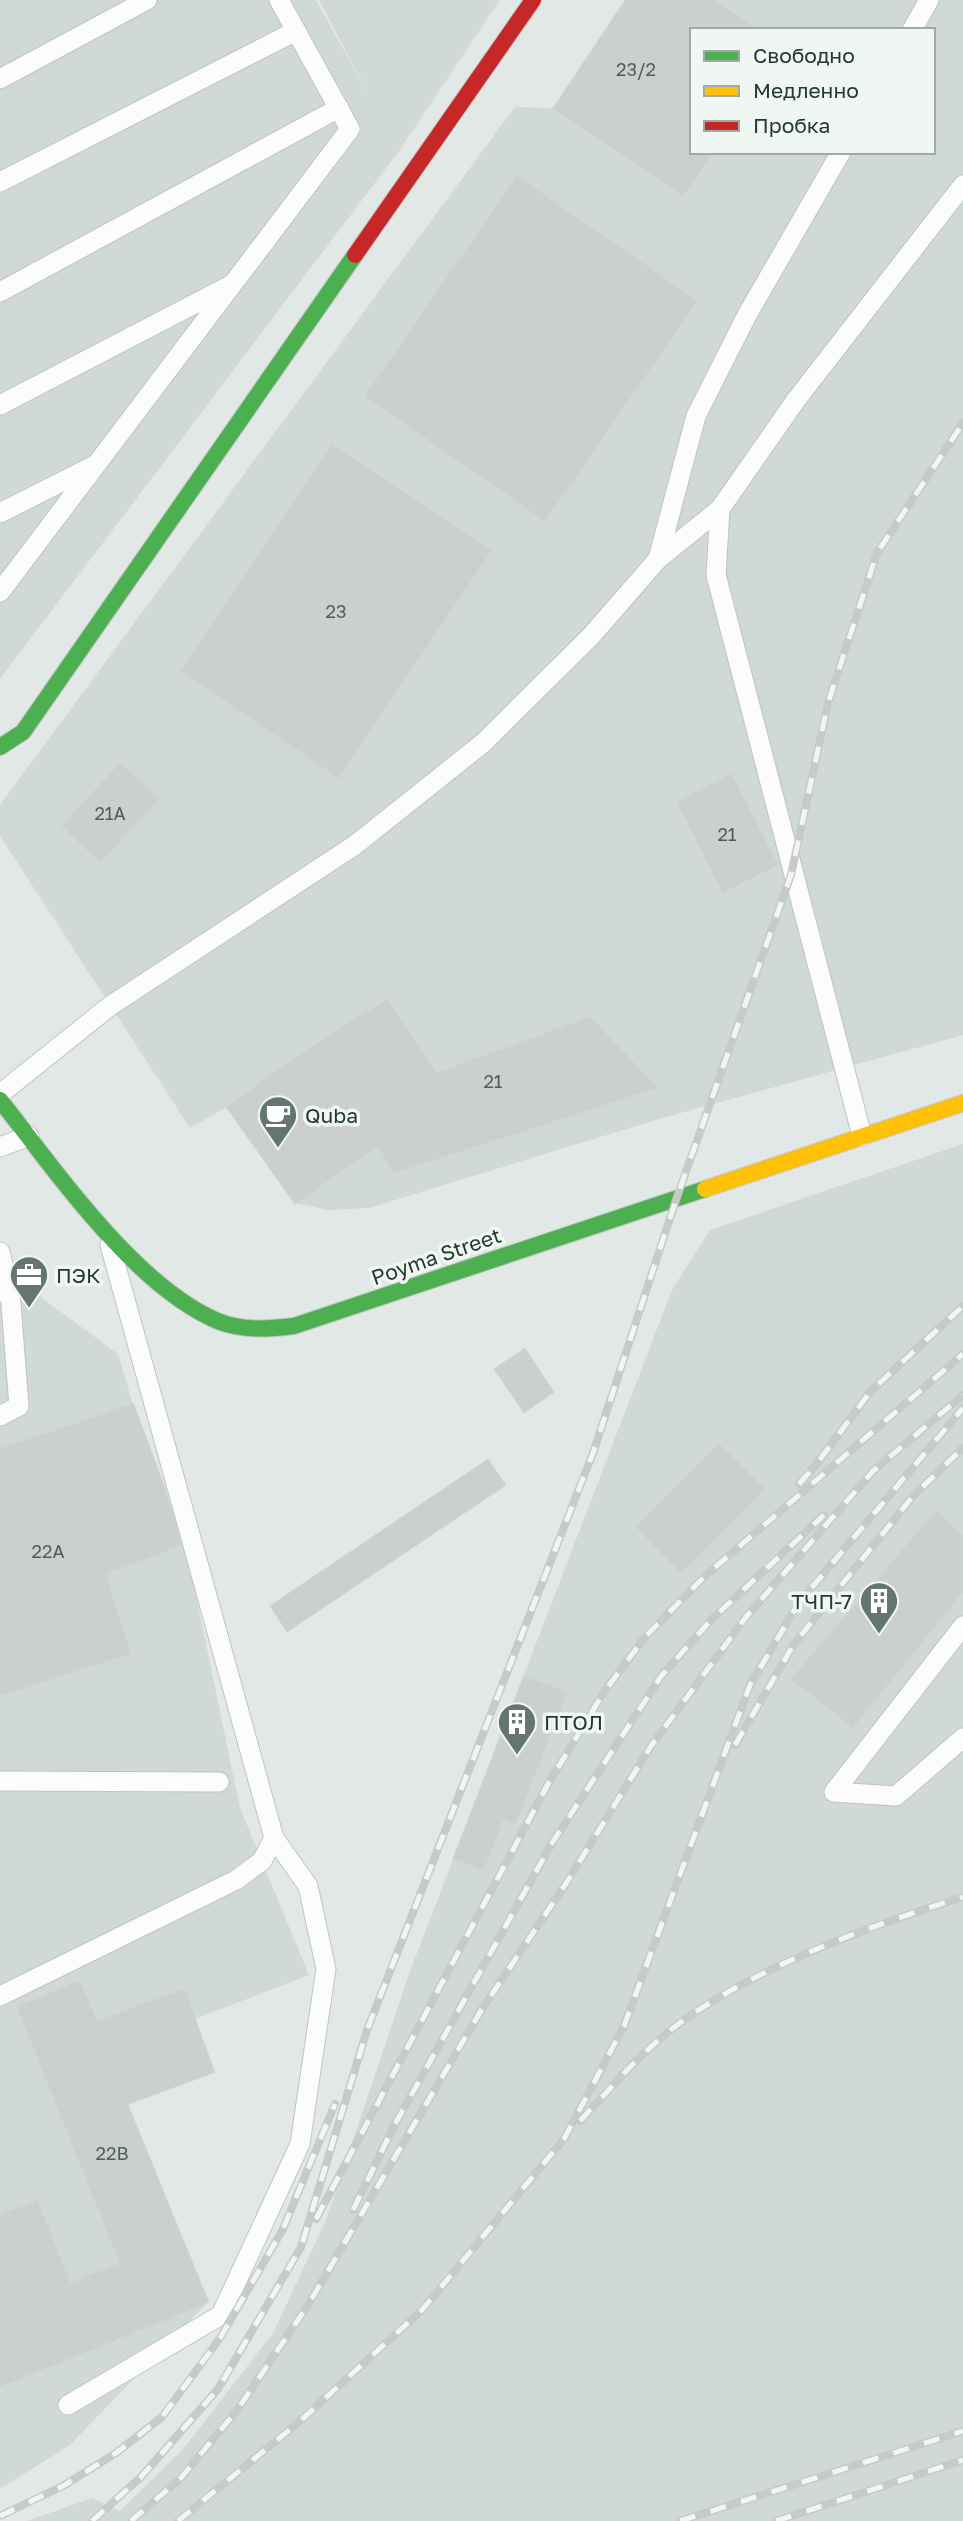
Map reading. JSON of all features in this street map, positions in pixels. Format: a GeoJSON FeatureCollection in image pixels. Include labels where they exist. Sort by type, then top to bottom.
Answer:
{"type":"FeatureCollection","features":[{"type":"Feature","properties":{"kind":"main road"},"geometry":{"type":"LineString","coordinates":[[0,747],[23,732],[533,0]]}},
{"type":"Feature","properties":{"kind":"main road","name":"Poyma Street"},"geometry":{"type":"LineString","coordinates":[[0,1100],[59,1176],[151,1278],[191,1307],[223,1322],[256,1330],[294,1326],[963,1103]]}},
{"type":"Feature","properties":{"kind":"lane"},"geometry":{"type":"LineString","coordinates":[[0,79],[148,0]]}},
{"type":"Feature","properties":{"kind":"lane"},"geometry":{"type":"LineString","coordinates":[[0,592],[350,129],[279,0]]}},
{"type":"Feature","properties":{"kind":"lane"},"geometry":{"type":"LineString","coordinates":[[913,28],[929,0]]}},
{"type":"Feature","properties":{"kind":"lane"},"geometry":{"type":"LineString","coordinates":[[0,183],[296,31]]}},
{"type":"Feature","properties":{"kind":"lane"},"geometry":{"type":"LineString","coordinates":[[0,292],[339,108]]}},
{"type":"Feature","properties":{"kind":"lane"},"geometry":{"type":"LineString","coordinates":[[657,559],[696,416],[747,315],[840,154]]}},
{"type":"Feature","properties":{"kind":"lane"},"geometry":{"type":"LineString","coordinates":[[0,1094],[110,1006],[355,845],[484,743],[591,636],[657,559],[720,509],[804,390],[963,184]]}},
{"type":"Feature","properties":{"kind":"lane"},"geometry":{"type":"LineString","coordinates":[[0,405],[234,283]]}},
{"type":"Feature","properties":{"kind":"lane"},"geometry":{"type":"LineString","coordinates":[[0,513],[97,464]]}},
{"type":"Feature","properties":{"kind":"lane"},"geometry":{"type":"LineString","coordinates":[[720,509],[716,575],[862,1136]]}},
{"type":"Feature","properties":{"kind":"lane"},"geometry":{"type":"LineString","coordinates":[[0,1147],[29,1136]]}},
{"type":"Feature","properties":{"kind":"lane"},"geometry":{"type":"LineString","coordinates":[[68,2405],[221,2315],[300,2144],[326,1969],[308,1886],[274,1838],[106,1230]]}},
{"type":"Feature","properties":{"kind":"lane"},"geometry":{"type":"LineString","coordinates":[[0,1252],[19,1406],[0,1416]]}},
{"type":"Feature","properties":{"kind":"lane"},"geometry":{"type":"LineString","coordinates":[[963,1626],[834,1792],[896,1796],[963,1738]]}},
{"type":"Feature","properties":{"kind":"lane"},"geometry":{"type":"LineString","coordinates":[[0,1781],[219,1782]]}},
{"type":"Feature","properties":{"kind":"lane"},"geometry":{"type":"LineString","coordinates":[[0,1996],[236,1880],[262,1861],[274,1838]]}},
{"type":"Feature","properties":{"kind":"shaded area"},"geometry":{"type":"Polygon","coordinates":[[[0,0],[316,0],[372,101],[319,0],[500,0],[399,151],[0,679],[0,0]]]}},
{"type":"Feature","properties":{"kind":"shaded area"},"geometry":{"type":"Polygon","coordinates":[[[634,0],[963,0],[963,1035],[659,1119],[369,1208],[328,1210],[295,1203],[227,1107],[190,1128],[0,836],[0,805],[515,107],[554,108],[634,0]]]}},
{"type":"Feature","properties":{"kind":"shaded area"},"geometry":{"type":"Polygon","coordinates":[[[963,1144],[963,2521],[27,2521],[92,2498],[120,2511],[184,2448],[273,2333],[326,2220],[409,1974],[672,1290],[710,1230],[963,1144]]]}},
{"type":"Feature","properties":{"kind":"shaded area"},"geometry":{"type":"Polygon","coordinates":[[[0,1267],[118,1354],[133,1404],[185,1543],[240,1808],[309,1975],[195,2019],[214,2072],[127,2104],[208,2302],[70,2445],[0,2489],[0,1267]]]}},
{"type":"Feature","properties":{"kind":"building"},"geometry":{"type":"Polygon","coordinates":[[[626,0],[712,0],[754,28],[690,28],[690,154],[711,154],[683,195],[554,108],[626,0]]]}},
{"type":"Feature","properties":{"kind":"building"},"geometry":{"type":"Polygon","coordinates":[[[517,177],[696,301],[545,520],[366,396],[517,177]]]}},
{"type":"Feature","properties":{"kind":"building"},"geometry":{"type":"Polygon","coordinates":[[[332,445],[490,551],[339,777],[181,671],[332,445]]]}},
{"type":"Feature","properties":{"kind":"building"},"geometry":{"type":"Polygon","coordinates":[[[120,764],[158,799],[100,861],[63,826],[120,764]]]}},
{"type":"Feature","properties":{"kind":"building"},"geometry":{"type":"Polygon","coordinates":[[[731,775],[777,865],[723,892],[678,802],[731,775]]]}},
{"type":"Feature","properties":{"kind":"building"},"geometry":{"type":"Polygon","coordinates":[[[387,1000],[436,1074],[590,1018],[656,1087],[395,1172],[378,1145],[295,1203],[227,1107],[306,1051],[387,1000]]]}},
{"type":"Feature","properties":{"kind":"building"},"geometry":{"type":"Polygon","coordinates":[[[525,1349],[553,1392],[524,1412],[495,1369],[525,1349]]]}},
{"type":"Feature","properties":{"kind":"building"},"geometry":{"type":"Polygon","coordinates":[[[133,1404],[165,1490],[180,1545],[104,1573],[130,1653],[0,1695],[0,1449],[133,1404]]]}},
{"type":"Feature","properties":{"kind":"building"},"geometry":{"type":"Polygon","coordinates":[[[719,1445],[764,1489],[681,1572],[637,1527],[719,1445]]]}},
{"type":"Feature","properties":{"kind":"building"},"geometry":{"type":"Polygon","coordinates":[[[488,1460],[505,1485],[287,1631],[271,1606],[488,1460]]]}},
{"type":"Feature","properties":{"kind":"building","name":"ТЧП-7"},"geometry":{"type":"Polygon","coordinates":[[[936,1512],[963,1536],[963,1591],[853,1726],[792,1679],[936,1512]]]}},
{"type":"Feature","properties":{"kind":"building","name":"ПТОЛ"},"geometry":{"type":"Polygon","coordinates":[[[524,1677],[566,1693],[515,1823],[503,1818],[483,1869],[454,1858],[524,1677]]]}},
{"type":"Feature","properties":{"kind":"building"},"geometry":{"type":"Polygon","coordinates":[[[79,1982],[97,2022],[184,1990],[214,2072],[127,2104],[208,2302],[0,2386],[0,2216],[37,2201],[70,2284],[121,2264],[18,2007],[79,1982]]]}},
{"type":"Feature","properties":{"kind":"railway"},"geometry":{"type":"LineString","coordinates":[[92,2521],[141,2477],[218,2389],[301,2247],[367,2030],[593,1453],[677,1197],[791,875],[828,703],[877,553],[963,423]]}},
{"type":"Feature","properties":{"kind":"railway"},"geometry":{"type":"LineString","coordinates":[[799,1484],[871,1391],[963,1306]]}},
{"type":"Feature","properties":{"kind":"railway"},"geometry":{"type":"LineString","coordinates":[[316,2219],[548,1784],[604,1692],[645,1637],[705,1576],[963,1354]]}},
{"type":"Feature","properties":{"kind":"railway"},"geometry":{"type":"LineString","coordinates":[[131,2521],[180,2479],[238,2409],[308,2305],[482,2009],[567,1882],[651,1746],[746,1617],[873,1471],[963,1395]]}},
{"type":"Feature","properties":{"kind":"railway"},"geometry":{"type":"LineString","coordinates":[[178,2521],[298,2423],[422,2310],[564,2139],[624,2026],[750,1685],[798,1604],[963,1408]]}},
{"type":"Feature","properties":{"kind":"railway"},"geometry":{"type":"LineString","coordinates":[[735,1745],[794,1644],[913,1496],[963,1448]]}},
{"type":"Feature","properties":{"kind":"railway"},"geometry":{"type":"LineString","coordinates":[[353,2210],[394,2126],[552,1843],[662,1675],[711,1620],[824,1515]]}},
{"type":"Feature","properties":{"kind":"railway"},"geometry":{"type":"LineString","coordinates":[[580,2121],[629,2068],[669,2031],[714,2000],[818,1948],[963,1897]]}},
{"type":"Feature","properties":{"kind":"railway"},"geometry":{"type":"LineString","coordinates":[[0,2516],[63,2486],[116,2453],[162,2417],[220,2338],[283,2229],[335,2104]]}},
{"type":"Feature","properties":{"kind":"railway"},"geometry":{"type":"LineString","coordinates":[[680,2521],[963,2431]]}},
{"type":"Feature","properties":{"kind":"railway"},"geometry":{"type":"LineString","coordinates":[[776,2521],[963,2460]]}},
{"type":"Feature","properties":{"kind":"traffic: fast"},"geometry":{"type":"LineString","coordinates":[[0,747],[23,732],[355,255]]}},
{"type":"Feature","properties":{"kind":"traffic: fast"},"geometry":{"type":"LineString","coordinates":[[0,1100],[99,1224],[158,1283],[189,1306],[220,1322],[248,1328],[294,1326],[705,1189]]}},
{"type":"Feature","properties":{"kind":"traffic: slow"},"geometry":{"type":"LineString","coordinates":[[705,1189],[963,1103]]}},
{"type":"Feature","properties":{"kind":"traffic: jam"},"geometry":{"type":"LineString","coordinates":[[355,255],[533,0]]}},
{"type":"Feature","properties":{"kind":"place","name":"Quba"},"geometry":{"type":"Point","coordinates":[278,1149]}},
{"type":"Feature","properties":{"kind":"place","name":"ПЭК"},"geometry":{"type":"Point","coordinates":[29,1309]}},
{"type":"Feature","properties":{"kind":"place","name":"ТЧП-7"},"geometry":{"type":"Point","coordinates":[879,1635]}},
{"type":"Feature","properties":{"kind":"place","name":"ПТОЛ"},"geometry":{"type":"Point","coordinates":[517,1756]}}]}
